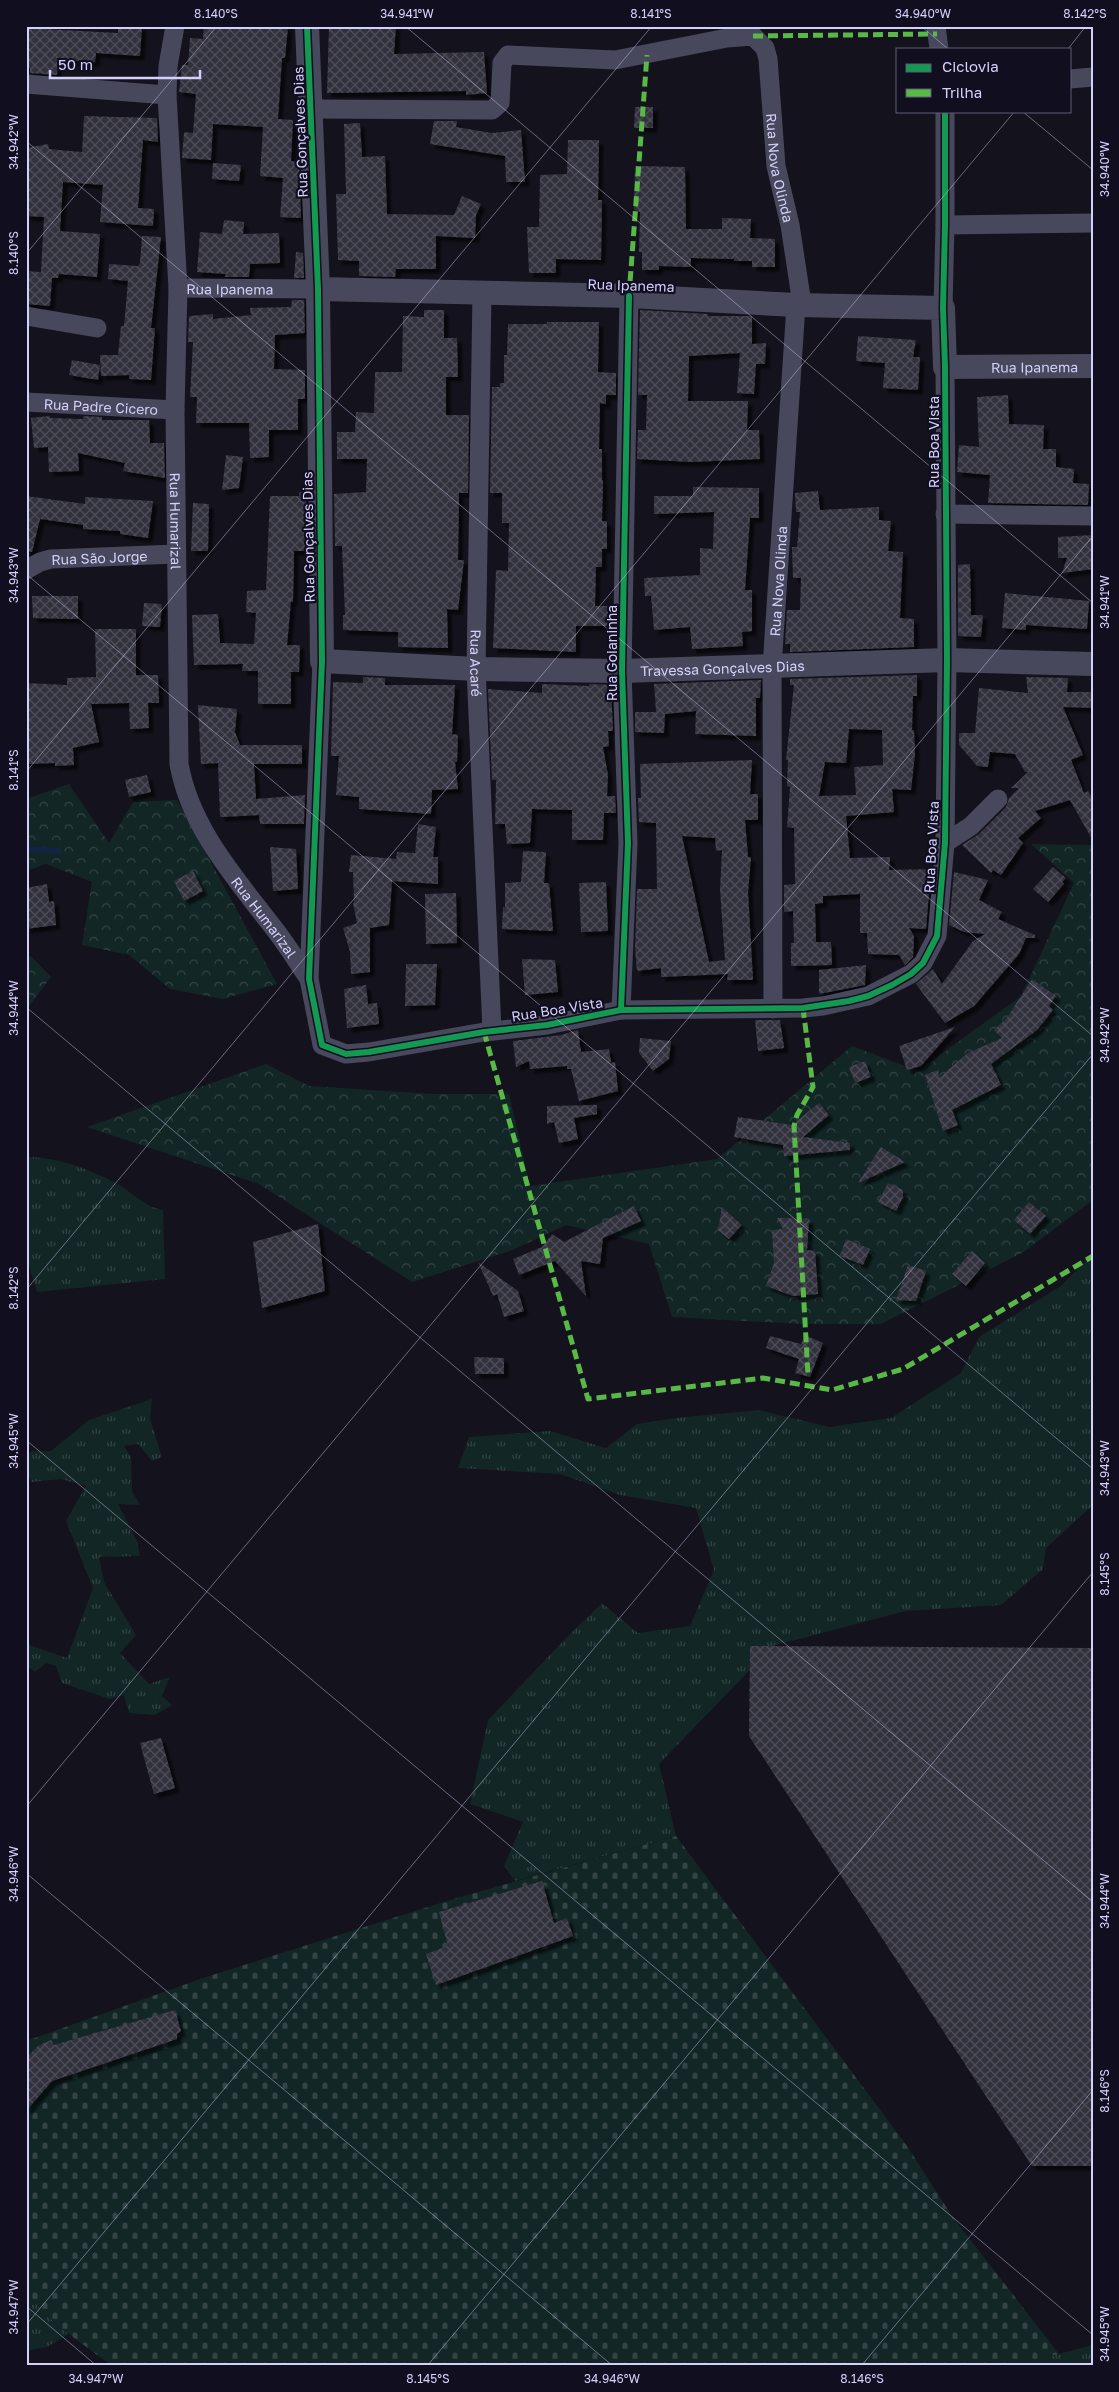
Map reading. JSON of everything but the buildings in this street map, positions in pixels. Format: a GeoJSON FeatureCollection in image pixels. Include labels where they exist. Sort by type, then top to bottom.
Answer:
{"type":"FeatureCollection","features":[{"type":"Feature","properties":{"kind":"street","name":"Rua Humarizal"},"geometry":{"type":"LineString","coordinates":[[176,26],[168,66],[167,94],[178,288],[175,410],[179,764],[183,785],[217,854],[271,924],[309,979]]}},
{"type":"Feature","properties":{"kind":"street","name":"Rua Gonçalves Dias"},"geometry":{"type":"LineString","coordinates":[[307,26],[312,108],[318,289],[322,661],[309,979],[322,1045]]}},
{"type":"Feature","properties":{"kind":"street"},"geometry":{"type":"LineString","coordinates":[[936,26],[939,48]]}},
{"type":"Feature","properties":{"kind":"street"},"geometry":{"type":"LineString","coordinates":[[312,108],[492,110],[500,104],[502,63],[508,55],[614,60],[632,58],[726,32]]}},
{"type":"Feature","properties":{"kind":"street","name":"Rua Nova Olinda"},"geometry":{"type":"LineString","coordinates":[[726,32],[753,36],[765,48],[768,60],[776,166],[790,226],[799,305],[772,667],[773,1009]]}},
{"type":"Feature","properties":{"kind":"street"},"geometry":{"type":"LineString","coordinates":[[1072,79],[1093,77]]}},
{"type":"Feature","properties":{"kind":"street"},"geometry":{"type":"LineString","coordinates":[[26,84],[167,94]]}},
{"type":"Feature","properties":{"kind":"street","name":"Rua Boa Vista"},"geometry":{"type":"LineString","coordinates":[[322,1045],[351,1054],[492,1031],[547,1025],[621,1010],[773,1009],[823,1006],[868,996],[910,974],[923,963],[937,936],[945,843],[947,660],[943,308],[945,112]]}},
{"type":"Feature","properties":{"kind":"street"},"geometry":{"type":"LineString","coordinates":[[945,225],[1093,223]]}},
{"type":"Feature","properties":{"kind":"street","name":"Rua Ipanema"},"geometry":{"type":"LineString","coordinates":[[178,288],[629,296],[799,305],[943,308]]}},
{"type":"Feature","properties":{"kind":"street","name":"Rua Acaré"},"geometry":{"type":"LineString","coordinates":[[482,294],[476,669],[492,1031]]}},
{"type":"Feature","properties":{"kind":"street","name":"Rua Goianinha"},"geometry":{"type":"LineString","coordinates":[[621,1010],[628,843],[622,671],[629,296]]}},
{"type":"Feature","properties":{"kind":"street"},"geometry":{"type":"LineString","coordinates":[[26,316],[97,328]]}},
{"type":"Feature","properties":{"kind":"street","name":"Rua Ipanema"},"geometry":{"type":"LineString","coordinates":[[945,367],[1093,366]]}},
{"type":"Feature","properties":{"kind":"street","name":"Rua Padre Cicero"},"geometry":{"type":"LineString","coordinates":[[26,402],[175,410]]}},
{"type":"Feature","properties":{"kind":"street"},"geometry":{"type":"LineString","coordinates":[[945,514],[1093,516]]}},
{"type":"Feature","properties":{"kind":"street","name":"Rua São Jorge"},"geometry":{"type":"LineString","coordinates":[[26,570],[40,562],[51,559],[176,554]]}},
{"type":"Feature","properties":{"kind":"street","name":"Travessa Gonçalves Dias"},"geometry":{"type":"LineString","coordinates":[[322,661],[476,669],[622,671],[947,660],[1093,664]]}},
{"type":"Feature","properties":{"kind":"street"},"geometry":{"type":"LineString","coordinates":[[945,843],[971,826],[998,798]]}},
{"type":"Feature","properties":{"kind":"green space"},"geometry":{"type":"Polygon","coordinates":[[[69,784],[109,843],[133,802],[177,800],[277,984],[223,999],[170,989],[129,955],[82,945],[92,882],[46,864],[26,871],[26,799],[69,784]]]}},
{"type":"Feature","properties":{"kind":"green space"},"geometry":{"type":"Polygon","coordinates":[[[1031,844],[1093,845],[1093,1200],[1022,1253],[881,1324],[802,1324],[672,1317],[649,1244],[566,1225],[513,1250],[412,1282],[259,1184],[87,1127],[266,1064],[309,1086],[435,1094],[509,1094],[530,1186],[717,1159],[852,1046],[918,1071],[1021,996],[1074,883],[1031,844]]]}},
{"type":"Feature","properties":{"kind":"green space"},"geometry":{"type":"Polygon","coordinates":[[[31,956],[51,977],[26,1010],[26,959],[31,956]]]}},
{"type":"Feature","properties":{"kind":"green space"},"geometry":{"type":"Polygon","coordinates":[[[26,1157],[49,1159],[95,1173],[116,1183],[149,1206],[163,1210],[165,1279],[37,1292],[26,1256],[26,1157]]]}},
{"type":"Feature","properties":{"kind":"green space"},"geometry":{"type":"Polygon","coordinates":[[[1093,1254],[1093,1505],[1046,1548],[1043,1569],[1001,1605],[905,1611],[773,1646],[659,1764],[676,1836],[515,1881],[504,1866],[523,1822],[470,1804],[488,1720],[602,1603],[638,1633],[690,1626],[714,1570],[696,1508],[620,1495],[560,1474],[458,1468],[469,1437],[550,1431],[606,1448],[637,1424],[675,1418],[759,1410],[829,1427],[891,1418],[961,1373],[979,1337],[1061,1286],[1093,1254]]]}},
{"type":"Feature","properties":{"kind":"green space"},"geometry":{"type":"Polygon","coordinates":[[[152,1399],[150,1419],[162,1457],[152,1461],[138,1444],[124,1446],[131,1457],[132,1491],[140,1505],[118,1504],[137,1541],[140,1556],[99,1557],[104,1582],[136,1635],[120,1653],[149,1684],[170,1677],[162,1696],[172,1705],[155,1715],[129,1713],[124,1695],[110,1699],[62,1683],[56,1666],[46,1663],[35,1672],[26,1665],[26,1644],[67,1658],[93,1588],[66,1521],[86,1486],[61,1479],[32,1482],[26,1474],[26,1456],[32,1451],[51,1451],[89,1420],[152,1399]]]}},
{"type":"Feature","properties":{"kind":"green space"},"geometry":{"type":"Polygon","coordinates":[[[676,1836],[907,2146],[952,2216],[1059,2354],[1002,2366],[112,2366],[58,2326],[26,2294],[26,2041],[206,1977],[450,1900],[676,1836]]]}},
{"type":"Feature","properties":{"kind":"green space"},"geometry":{"type":"Polygon","coordinates":[[[26,2294],[58,2326],[69,2334],[47,2347],[26,2351],[26,2294]]]}},
{"type":"Feature","properties":{"kind":"green space"},"geometry":{"type":"Polygon","coordinates":[[[1093,2345],[1093,2366],[998,2366],[1055,2355],[1093,2345]]]}},
{"type":"Feature","properties":{"kind":"waterway"},"geometry":{"type":"LineString","coordinates":[[26,849],[59,851]]}},
{"type":"Feature","properties":{"kind":"marked path"},"geometry":{"type":"LineString","coordinates":[[753,36],[937,34]]}},
{"type":"Feature","properties":{"kind":"marked path"},"geometry":{"type":"LineString","coordinates":[[629,296],[647,55]]}},
{"type":"Feature","properties":{"kind":"marked path"},"geometry":{"type":"LineString","coordinates":[[803,1008],[813,1087],[797,1115],[794,1126],[808,1375]]}},
{"type":"Feature","properties":{"kind":"marked path"},"geometry":{"type":"LineString","coordinates":[[484,1032],[588,1399],[763,1378],[832,1390],[903,1369],[1093,1256]]}},
{"type":"Feature","properties":{"kind":"cycle path"},"geometry":{"type":"LineString","coordinates":[[307,26],[318,289],[322,661],[309,979],[322,1045],[346,1054],[369,1052],[484,1032],[547,1025],[621,1010],[803,1008],[849,1001],[868,996],[892,985],[911,974],[923,963],[937,936],[945,843],[947,660],[943,308],[945,112]]}},
{"type":"Feature","properties":{"kind":"cycle path"},"geometry":{"type":"LineString","coordinates":[[621,1010],[628,843],[622,671],[629,296]]}}]}
